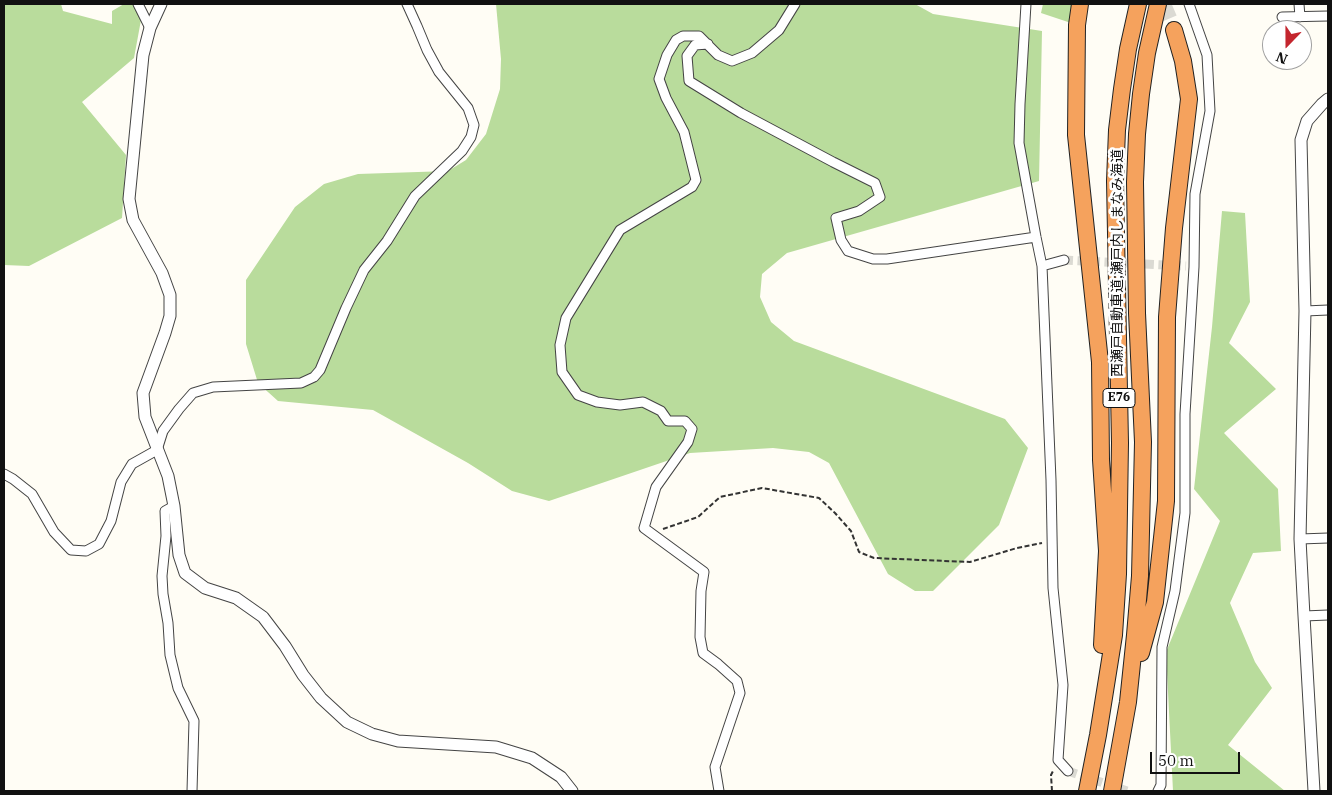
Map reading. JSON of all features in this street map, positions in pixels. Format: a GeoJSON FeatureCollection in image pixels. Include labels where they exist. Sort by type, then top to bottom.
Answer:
{"type":"FeatureCollection","features":[{"type":"Feature","properties":{"kind":"highway"},"geometry":{"type":"LineString","coordinates":[[1080,4],[1077,25],[1076,135],[1100,362],[1101,460],[1107,551],[1098,735]]}},
{"type":"Feature","properties":{"kind":"highway","name":"西瀬戸自動車道;瀬戸内しまなみ海道"},"geometry":{"type":"LineString","coordinates":[[1087,791],[1114,635],[1118,574],[1120,443],[1115,181],[1117,139],[1125,65],[1138,4]]}},
{"type":"Feature","properties":{"kind":"highway","name":"西瀬戸自動車道;瀬戸内しまなみ海道"},"geometry":{"type":"LineString","coordinates":[[1112,791],[1128,702],[1136,635],[1140,576],[1143,442],[1137,313],[1135,182],[1141,94],[1147,53],[1158,4]]}},
{"type":"Feature","properties":{"kind":"highway"},"geometry":{"type":"LineString","coordinates":[[1128,702],[1155,602],[1166,501],[1167,317],[1174,228],[1189,100],[1183,61],[1174,30]]}},
{"type":"Feature","properties":{"kind":"street"},"geometry":{"type":"LineString","coordinates":[[138,4],[150,28]]}},
{"type":"Feature","properties":{"kind":"street"},"geometry":{"type":"LineString","coordinates":[[161,4],[150,28],[143,55],[129,199],[133,220],[162,272],[170,295],[170,316],[166,333],[143,393],[145,417],[168,476],[174,506],[179,555],[185,573],[205,588],[236,598],[263,617],[321,698],[347,722],[372,734],[398,741],[496,747],[532,758],[561,777],[572,791]]}},
{"type":"Feature","properties":{"kind":"street"},"geometry":{"type":"LineString","coordinates":[[4,474],[32,494],[54,532],[71,550],[86,551],[99,544],[111,521],[121,482],[132,464],[157,450],[163,431],[192,393],[213,387],[301,383],[314,377],[320,370],[364,270],[387,241],[415,196],[462,151],[471,137],[474,125],[468,108],[439,72],[407,4]]}},
{"type":"Feature","properties":{"kind":"street"},"geometry":{"type":"LineString","coordinates":[[719,791],[715,767],[740,694],[736,681],[703,652],[700,637],[701,591],[704,572],[644,528],[656,487],[688,442],[692,429],[686,421],[668,421],[661,411],[643,402],[620,405],[597,402],[578,396],[562,372],[560,344],[566,318],[620,230],[692,187],[696,180],[684,132],[666,98],[659,79],[667,55],[676,40],[683,36],[699,36],[718,54],[732,61],[752,53],[779,30],[795,4]]}},
{"type":"Feature","properties":{"kind":"street"},"geometry":{"type":"LineString","coordinates":[[1026,4],[1019,143],[1042,266],[1053,588],[1063,684],[1058,760],[1068,771]]}},
{"type":"Feature","properties":{"kind":"street"},"geometry":{"type":"LineString","coordinates":[[1158,791],[1161,786],[1162,647],[1175,591],[1185,513],[1190,266],[1195,194],[1210,111],[1207,55],[1189,4]]}},
{"type":"Feature","properties":{"kind":"street"},"geometry":{"type":"LineString","coordinates":[[1299,4],[1300,17]]}},
{"type":"Feature","properties":{"kind":"street"},"geometry":{"type":"LineString","coordinates":[[1282,17],[1328,16]]}},
{"type":"Feature","properties":{"kind":"street"},"geometry":{"type":"LineString","coordinates":[[708,44],[695,45],[687,56],[688,81],[741,113],[875,183],[880,197],[859,211],[836,218],[842,240],[848,251],[873,259],[887,259],[1036,237]]}},
{"type":"Feature","properties":{"kind":"street"},"geometry":{"type":"LineString","coordinates":[[1314,791],[1300,539],[1305,310],[1301,140],[1307,121],[1328,99]]}},
{"type":"Feature","properties":{"kind":"street"},"geometry":{"type":"LineString","coordinates":[[1042,266],[1064,260]]}},
{"type":"Feature","properties":{"kind":"street"},"geometry":{"type":"LineString","coordinates":[[1305,310],[1328,310]]}},
{"type":"Feature","properties":{"kind":"street"},"geometry":{"type":"LineString","coordinates":[[174,506],[165,511],[166,536],[162,576],[163,594],[168,623],[170,655],[178,688],[194,721],[192,791]]}},
{"type":"Feature","properties":{"kind":"street"},"geometry":{"type":"LineString","coordinates":[[1300,539],[1328,538]]}},
{"type":"Feature","properties":{"kind":"street"},"geometry":{"type":"LineString","coordinates":[[1304,616],[1328,615]]}},
{"type":"Feature","properties":{"kind":"path"},"geometry":{"type":"LineString","coordinates":[[644,528],[662,530],[698,518],[720,497],[762,488],[819,498],[851,530],[859,552],[874,558],[970,562],[1018,548],[1052,541]]}},
{"type":"Feature","properties":{"kind":"path"},"geometry":{"type":"LineString","coordinates":[[1052,791],[1051,775],[1058,760]]}},
{"type":"Feature","properties":{"kind":"green space"},"geometry":{"type":"Polygon","coordinates":[[[4,4],[61,4],[63,11],[112,24],[112,11],[124,4],[135,4],[141,20],[134,58],[82,102],[126,155],[122,218],[29,266],[4,265],[4,4]]]}},
{"type":"Feature","properties":{"kind":"green space"},"geometry":{"type":"Polygon","coordinates":[[[496,4],[915,4],[933,14],[1042,31],[1039,181],[787,253],[762,274],[760,297],[771,322],[794,341],[1005,419],[1028,448],[999,525],[933,591],[915,591],[888,574],[829,463],[809,452],[773,448],[690,453],[549,501],[512,491],[468,463],[373,410],[278,401],[258,383],[246,344],[246,280],[295,207],[324,184],[358,174],[448,171],[466,160],[486,134],[500,89],[501,59],[496,4]]]}},
{"type":"Feature","properties":{"kind":"green space"},"geometry":{"type":"Polygon","coordinates":[[[1043,4],[1073,4],[1077,25],[1041,13],[1043,4]]]}},
{"type":"Feature","properties":{"kind":"green space"},"geometry":{"type":"Polygon","coordinates":[[[1222,211],[1245,213],[1250,302],[1229,343],[1276,389],[1224,433],[1278,489],[1281,551],[1253,553],[1230,603],[1255,662],[1272,688],[1228,745],[1285,791],[1173,791],[1166,652],[1220,521],[1194,489],[1212,327],[1222,211]]]}},
{"type":"Feature","properties":{"kind":"tunnel"},"geometry":{"type":"LineString","coordinates":[[1163,4],[1174,30]]}},
{"type":"Feature","properties":{"kind":"tunnel"},"geometry":{"type":"LineString","coordinates":[[1064,260],[1186,266]]}},
{"type":"Feature","properties":{"kind":"tunnel"},"geometry":{"type":"LineString","coordinates":[[1068,771],[1127,791]]}}]}
